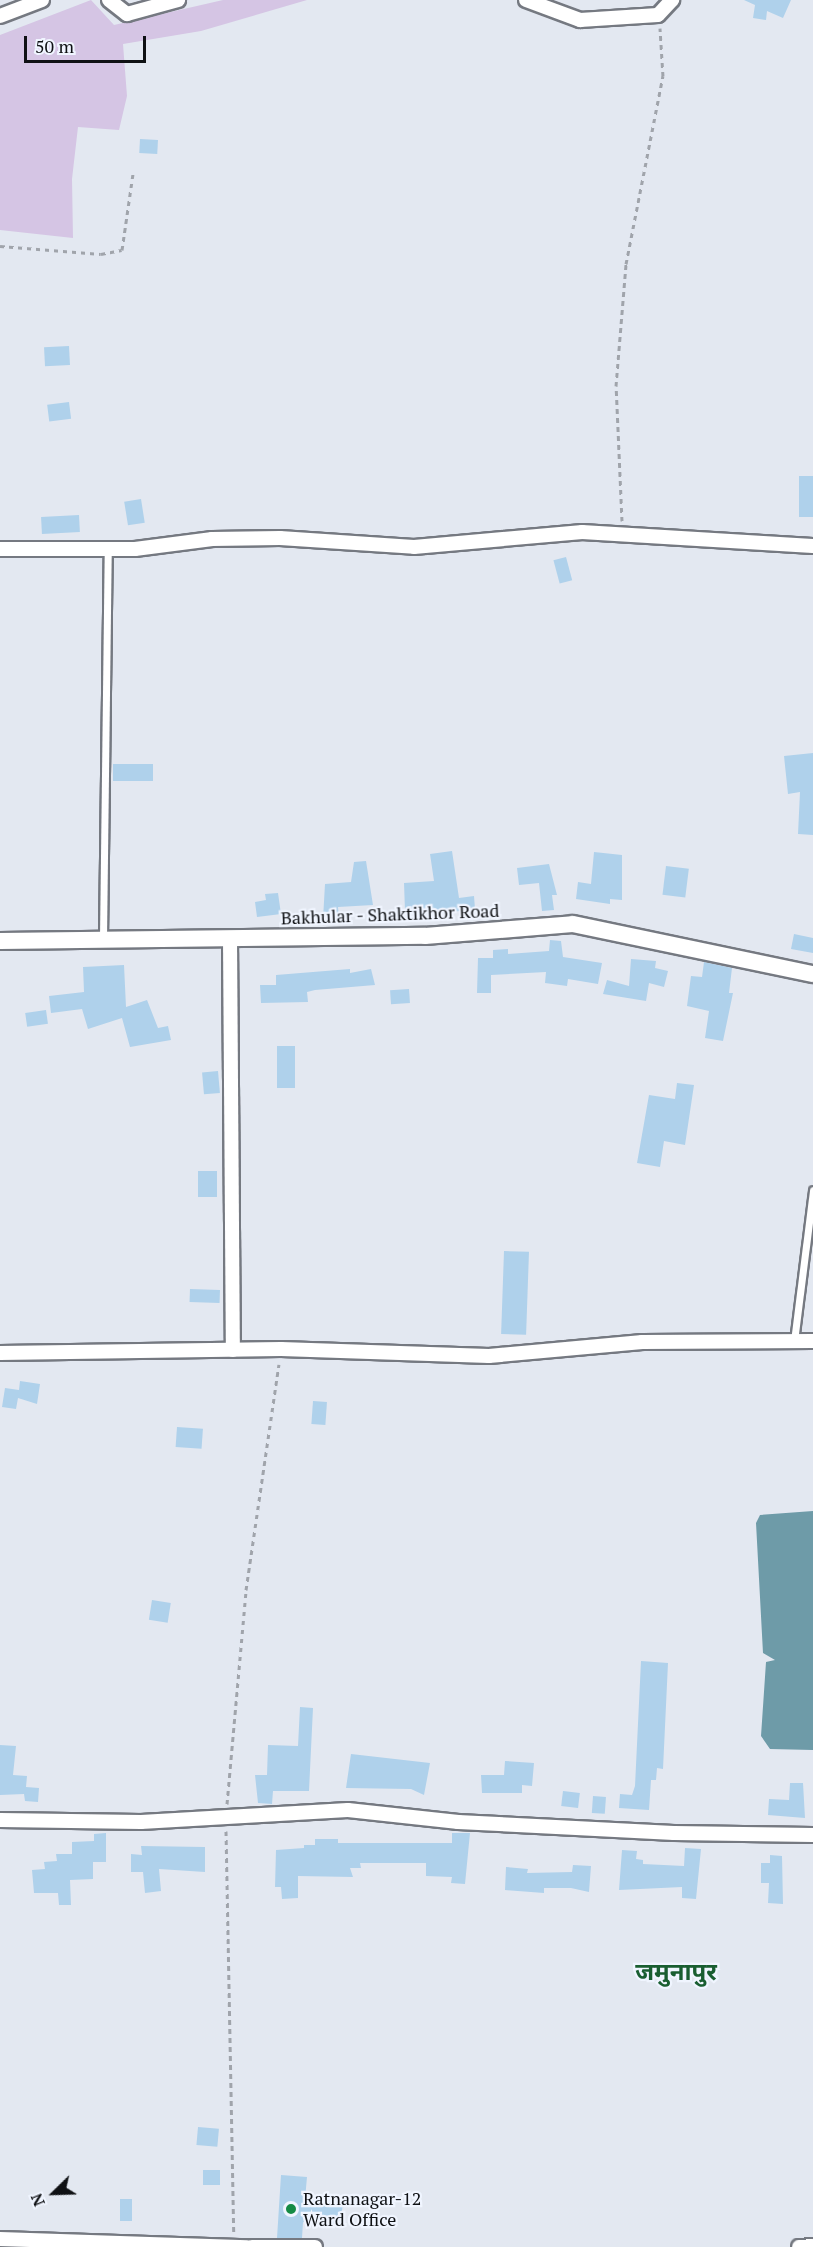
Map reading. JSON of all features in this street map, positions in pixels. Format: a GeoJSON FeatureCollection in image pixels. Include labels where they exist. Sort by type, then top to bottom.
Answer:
{"type":"FeatureCollection","features":[{"type":"Feature","properties":{"kind":"street"},"geometry":{"type":"LineString","coordinates":[[0,16],[42,0]]}},
{"type":"Feature","properties":{"kind":"street"},"geometry":{"type":"LineString","coordinates":[[109,0],[127,14],[178,0]]}},
{"type":"Feature","properties":{"kind":"street"},"geometry":{"type":"LineString","coordinates":[[526,0],[580,20],[658,15],[672,0]]}},
{"type":"Feature","properties":{"kind":"street"},"geometry":{"type":"LineString","coordinates":[[0,549],[108,549],[212,539],[280,538],[414,547],[582,532],[813,546]]}},
{"type":"Feature","properties":{"kind":"street","name":"Bakhular - Shaktikhor Road"},"geometry":{"type":"LineString","coordinates":[[0,941],[425,936],[573,924],[813,974]]}},
{"type":"Feature","properties":{"kind":"street"},"geometry":{"type":"LineString","coordinates":[[230,939],[233,1350]]}},
{"type":"Feature","properties":{"kind":"street"},"geometry":{"type":"LineString","coordinates":[[0,1353],[281,1349],[489,1356],[642,1342],[813,1341]]}},
{"type":"Feature","properties":{"kind":"street"},"geometry":{"type":"LineString","coordinates":[[0,1821],[141,1822],[348,1810],[458,1822],[674,1833],[813,1835]]}},
{"type":"Feature","properties":{"kind":"street"},"geometry":{"type":"LineString","coordinates":[[0,2239],[235,2247],[315,2247]]}},
{"type":"Feature","properties":{"kind":"street"},"geometry":{"type":"LineString","coordinates":[[799,2247],[813,2246]]}},
{"type":"Feature","properties":{"kind":"lane"},"geometry":{"type":"LineString","coordinates":[[103,941],[108,549]]}},
{"type":"Feature","properties":{"kind":"lane"},"geometry":{"type":"LineString","coordinates":[[794,1341],[813,1190]]}},
{"type":"Feature","properties":{"kind":"path"},"geometry":{"type":"LineString","coordinates":[[623,536],[616,386],[626,264],[663,76],[658,15]]}},
{"type":"Feature","properties":{"kind":"path"},"geometry":{"type":"LineString","coordinates":[[0,246],[101,254],[122,250],[133,174]]}},
{"type":"Feature","properties":{"kind":"path"},"geometry":{"type":"LineString","coordinates":[[235,2247],[226,1817],[246,1590],[281,1349]]}},
{"type":"Feature","properties":{"kind":"shaded area"},"geometry":{"type":"Polygon","coordinates":[[[91,0],[114,25],[223,0],[307,0],[201,31],[123,44],[127,96],[119,130],[78,127],[72,179],[73,238],[0,230],[0,35],[91,0]]]}},
{"type":"Feature","properties":{"kind":"water"},"geometry":{"type":"Polygon","coordinates":[[[813,1511],[813,1750],[770,1749],[761,1736],[766,1662],[775,1660],[763,1653],[756,1523],[760,1515],[813,1511]]]}},
{"type":"Feature","properties":{"kind":"building"},"geometry":{"type":"Polygon","coordinates":[[[744,0],[791,0],[783,18],[767,11],[766,20],[753,18],[755,5],[744,0]]]}},
{"type":"Feature","properties":{"kind":"building"},"geometry":{"type":"Polygon","coordinates":[[[140,139],[158,140],[157,154],[139,153],[140,139]]]}},
{"type":"Feature","properties":{"kind":"building"},"geometry":{"type":"Polygon","coordinates":[[[69,346],[70,365],[45,366],[44,347],[69,346]]]}},
{"type":"Feature","properties":{"kind":"building"},"geometry":{"type":"Polygon","coordinates":[[[69,402],[71,419],[49,422],[47,405],[69,402]]]}},
{"type":"Feature","properties":{"kind":"building"},"geometry":{"type":"Polygon","coordinates":[[[799,476],[813,476],[813,517],[799,517],[799,476]]]}},
{"type":"Feature","properties":{"kind":"building"},"geometry":{"type":"Polygon","coordinates":[[[141,499],[145,523],[128,525],[124,502],[141,499]]]}},
{"type":"Feature","properties":{"kind":"building"},"geometry":{"type":"Polygon","coordinates":[[[79,515],[80,532],[42,534],[41,517],[79,515]]]}},
{"type":"Feature","properties":{"kind":"building"},"geometry":{"type":"Polygon","coordinates":[[[566,557],[572,580],[560,584],[553,560],[566,557]]]}},
{"type":"Feature","properties":{"kind":"building"},"geometry":{"type":"Polygon","coordinates":[[[813,753],[813,835],[798,834],[800,792],[788,794],[784,756],[813,753]]]}},
{"type":"Feature","properties":{"kind":"building"},"geometry":{"type":"Polygon","coordinates":[[[113,764],[153,764],[153,781],[113,781],[113,764]]]}},
{"type":"Feature","properties":{"kind":"building"},"geometry":{"type":"Polygon","coordinates":[[[452,851],[459,898],[474,896],[475,909],[437,914],[437,909],[405,911],[404,883],[434,881],[430,854],[452,851]]]}},
{"type":"Feature","properties":{"kind":"building"},"geometry":{"type":"Polygon","coordinates":[[[594,852],[622,855],[622,900],[610,899],[610,904],[576,899],[578,882],[591,884],[594,852]]]}},
{"type":"Feature","properties":{"kind":"building"},"geometry":{"type":"Polygon","coordinates":[[[366,861],[373,905],[338,907],[339,919],[323,919],[325,884],[351,882],[354,862],[366,861]]]}},
{"type":"Feature","properties":{"kind":"building"},"geometry":{"type":"Polygon","coordinates":[[[549,864],[557,895],[552,895],[554,910],[542,911],[539,883],[519,885],[517,868],[549,864]]]}},
{"type":"Feature","properties":{"kind":"building"},"geometry":{"type":"Polygon","coordinates":[[[666,866],[689,869],[685,898],[662,895],[666,866]]]}},
{"type":"Feature","properties":{"kind":"building"},"geometry":{"type":"Polygon","coordinates":[[[278,893],[281,914],[257,917],[255,902],[266,900],[265,894],[278,893]]]}},
{"type":"Feature","properties":{"kind":"building"},"geometry":{"type":"Polygon","coordinates":[[[794,934],[813,938],[813,953],[791,949],[794,934]]]}},
{"type":"Feature","properties":{"kind":"building"},"geometry":{"type":"Polygon","coordinates":[[[550,940],[561,941],[563,957],[602,963],[598,984],[568,979],[567,986],[545,983],[546,972],[491,975],[491,993],[477,993],[478,958],[493,958],[493,950],[508,949],[508,954],[549,951],[550,940]]]}},
{"type":"Feature","properties":{"kind":"building"},"geometry":{"type":"Polygon","coordinates":[[[631,959],[656,961],[655,968],[668,971],[664,987],[649,983],[646,1001],[603,994],[607,980],[629,986],[631,959]]]}},
{"type":"Feature","properties":{"kind":"building"},"geometry":{"type":"Polygon","coordinates":[[[704,962],[732,968],[729,993],[733,993],[723,1041],[705,1038],[709,1011],[687,1006],[691,976],[702,977],[704,962]]]}},
{"type":"Feature","properties":{"kind":"building"},"geometry":{"type":"Polygon","coordinates":[[[124,965],[126,1007],[147,1000],[158,1028],[168,1026],[171,1040],[130,1047],[122,1018],[88,1029],[82,1009],[51,1013],[49,996],[84,992],[83,967],[124,965]]]}},
{"type":"Feature","properties":{"kind":"building"},"geometry":{"type":"Polygon","coordinates":[[[350,969],[350,973],[371,969],[375,985],[307,992],[308,1002],[261,1003],[260,985],[276,985],[276,975],[350,969]]]}},
{"type":"Feature","properties":{"kind":"building"},"geometry":{"type":"Polygon","coordinates":[[[409,989],[410,1003],[391,1004],[390,990],[409,989]]]}},
{"type":"Feature","properties":{"kind":"building"},"geometry":{"type":"Polygon","coordinates":[[[46,1010],[48,1024],[27,1027],[25,1013],[46,1010]]]}},
{"type":"Feature","properties":{"kind":"building"},"geometry":{"type":"Polygon","coordinates":[[[277,1046],[295,1046],[295,1088],[277,1088],[277,1046]]]}},
{"type":"Feature","properties":{"kind":"building"},"geometry":{"type":"Polygon","coordinates":[[[218,1071],[220,1093],[204,1094],[202,1072],[218,1071]]]}},
{"type":"Feature","properties":{"kind":"building"},"geometry":{"type":"Polygon","coordinates":[[[677,1083],[694,1085],[685,1145],[664,1141],[660,1167],[637,1163],[649,1095],[675,1099],[677,1083]]]}},
{"type":"Feature","properties":{"kind":"building"},"geometry":{"type":"Polygon","coordinates":[[[198,1171],[217,1171],[217,1197],[198,1197],[198,1171]]]}},
{"type":"Feature","properties":{"kind":"building"},"geometry":{"type":"Polygon","coordinates":[[[504,1251],[529,1252],[526,1335],[501,1334],[504,1251]]]}},
{"type":"Feature","properties":{"kind":"building"},"geometry":{"type":"Polygon","coordinates":[[[190,1289],[220,1290],[220,1303],[190,1302],[190,1289]]]}},
{"type":"Feature","properties":{"kind":"building"},"geometry":{"type":"Polygon","coordinates":[[[20,1381],[40,1384],[37,1404],[18,1398],[16,1409],[2,1407],[5,1388],[19,1390],[20,1381]]]}},
{"type":"Feature","properties":{"kind":"building"},"geometry":{"type":"Polygon","coordinates":[[[313,1401],[327,1402],[325,1425],[311,1424],[313,1401]]]}},
{"type":"Feature","properties":{"kind":"building"},"geometry":{"type":"Polygon","coordinates":[[[177,1427],[203,1429],[202,1449],[176,1447],[177,1427]]]}},
{"type":"Feature","properties":{"kind":"building"},"geometry":{"type":"Polygon","coordinates":[[[152,1600],[171,1603],[168,1623],[149,1620],[152,1600]]]}},
{"type":"Feature","properties":{"kind":"building"},"geometry":{"type":"Polygon","coordinates":[[[641,1661],[668,1663],[663,1769],[657,1768],[656,1780],[651,1780],[649,1810],[619,1808],[620,1794],[632,1795],[635,1786],[641,1661]]]}},
{"type":"Feature","properties":{"kind":"building"},"geometry":{"type":"Polygon","coordinates":[[[300,1707],[313,1708],[309,1791],[273,1791],[272,1804],[258,1803],[255,1775],[267,1775],[268,1745],[298,1746],[300,1707]]]}},
{"type":"Feature","properties":{"kind":"building"},"geometry":{"type":"Polygon","coordinates":[[[0,1745],[16,1746],[13,1775],[27,1776],[26,1787],[39,1788],[38,1802],[25,1801],[24,1794],[0,1795],[0,1745]]]}},
{"type":"Feature","properties":{"kind":"building"},"geometry":{"type":"Polygon","coordinates":[[[351,1754],[430,1763],[424,1795],[411,1789],[346,1788],[351,1754]]]}},
{"type":"Feature","properties":{"kind":"building"},"geometry":{"type":"Polygon","coordinates":[[[505,1761],[534,1763],[532,1786],[522,1785],[522,1793],[482,1793],[481,1775],[504,1775],[505,1761]]]}},
{"type":"Feature","properties":{"kind":"building"},"geometry":{"type":"Polygon","coordinates":[[[790,1783],[803,1783],[805,1818],[768,1815],[769,1799],[789,1800],[790,1783]]]}},
{"type":"Feature","properties":{"kind":"building"},"geometry":{"type":"Polygon","coordinates":[[[563,1791],[580,1793],[578,1808],[561,1806],[563,1791]]]}},
{"type":"Feature","properties":{"kind":"building"},"geometry":{"type":"Polygon","coordinates":[[[593,1796],[606,1797],[605,1814],[592,1813],[593,1796]]]}},
{"type":"Feature","properties":{"kind":"building"},"geometry":{"type":"Polygon","coordinates":[[[106,1833],[106,1862],[93,1862],[93,1879],[70,1880],[71,1905],[59,1905],[58,1893],[34,1893],[32,1870],[45,1869],[44,1862],[57,1861],[56,1854],[72,1854],[72,1842],[94,1841],[94,1834],[106,1833]]]}},
{"type":"Feature","properties":{"kind":"building"},"geometry":{"type":"Polygon","coordinates":[[[452,1833],[470,1833],[465,1884],[451,1883],[452,1877],[426,1876],[426,1863],[360,1863],[361,1868],[350,1868],[353,1877],[298,1876],[298,1898],[282,1899],[281,1887],[275,1887],[276,1850],[315,1845],[315,1839],[338,1839],[338,1843],[452,1843],[452,1833]]]}},
{"type":"Feature","properties":{"kind":"building"},"geometry":{"type":"Polygon","coordinates":[[[141,1846],[205,1847],[205,1872],[159,1869],[161,1891],[145,1893],[143,1872],[131,1872],[131,1854],[142,1855],[141,1846]]]}},
{"type":"Feature","properties":{"kind":"building"},"geometry":{"type":"Polygon","coordinates":[[[685,1848],[701,1849],[696,1899],[682,1898],[682,1887],[619,1890],[622,1850],[637,1851],[636,1859],[643,1860],[643,1864],[684,1866],[685,1848]]]}},
{"type":"Feature","properties":{"kind":"building"},"geometry":{"type":"Polygon","coordinates":[[[770,1855],[782,1856],[783,1904],[768,1903],[769,1883],[761,1883],[761,1863],[770,1863],[770,1855]]]}},
{"type":"Feature","properties":{"kind":"building"},"geometry":{"type":"Polygon","coordinates":[[[573,1865],[591,1866],[589,1892],[571,1888],[544,1888],[544,1893],[505,1890],[506,1867],[528,1869],[527,1873],[572,1872],[573,1865]]]}},
{"type":"Feature","properties":{"kind":"building"},"geometry":{"type":"Polygon","coordinates":[[[198,2127],[219,2129],[217,2147],[196,2145],[198,2127]]]}},
{"type":"Feature","properties":{"kind":"building"},"geometry":{"type":"Polygon","coordinates":[[[203,2170],[220,2170],[220,2185],[203,2185],[203,2170]]]}},
{"type":"Feature","properties":{"kind":"building","name":"Ratnanagar-12 Ward Office"},"geometry":{"type":"Polygon","coordinates":[[[281,2175],[307,2177],[305,2199],[343,2203],[340,2226],[303,2222],[302,2238],[277,2238],[281,2175]]]}},
{"type":"Feature","properties":{"kind":"building"},"geometry":{"type":"Polygon","coordinates":[[[120,2199],[132,2199],[132,2221],[120,2221],[120,2199]]]}},
{"type":"Feature","properties":{"kind":"place","name":"Ratnanagar-12 Ward Office"},"geometry":{"type":"Point","coordinates":[291,2209]}},
{"type":"Feature","properties":{"kind":"district","name":"जमुनापुर"},"geometry":{"type":"Point","coordinates":[676,1972]}}]}
